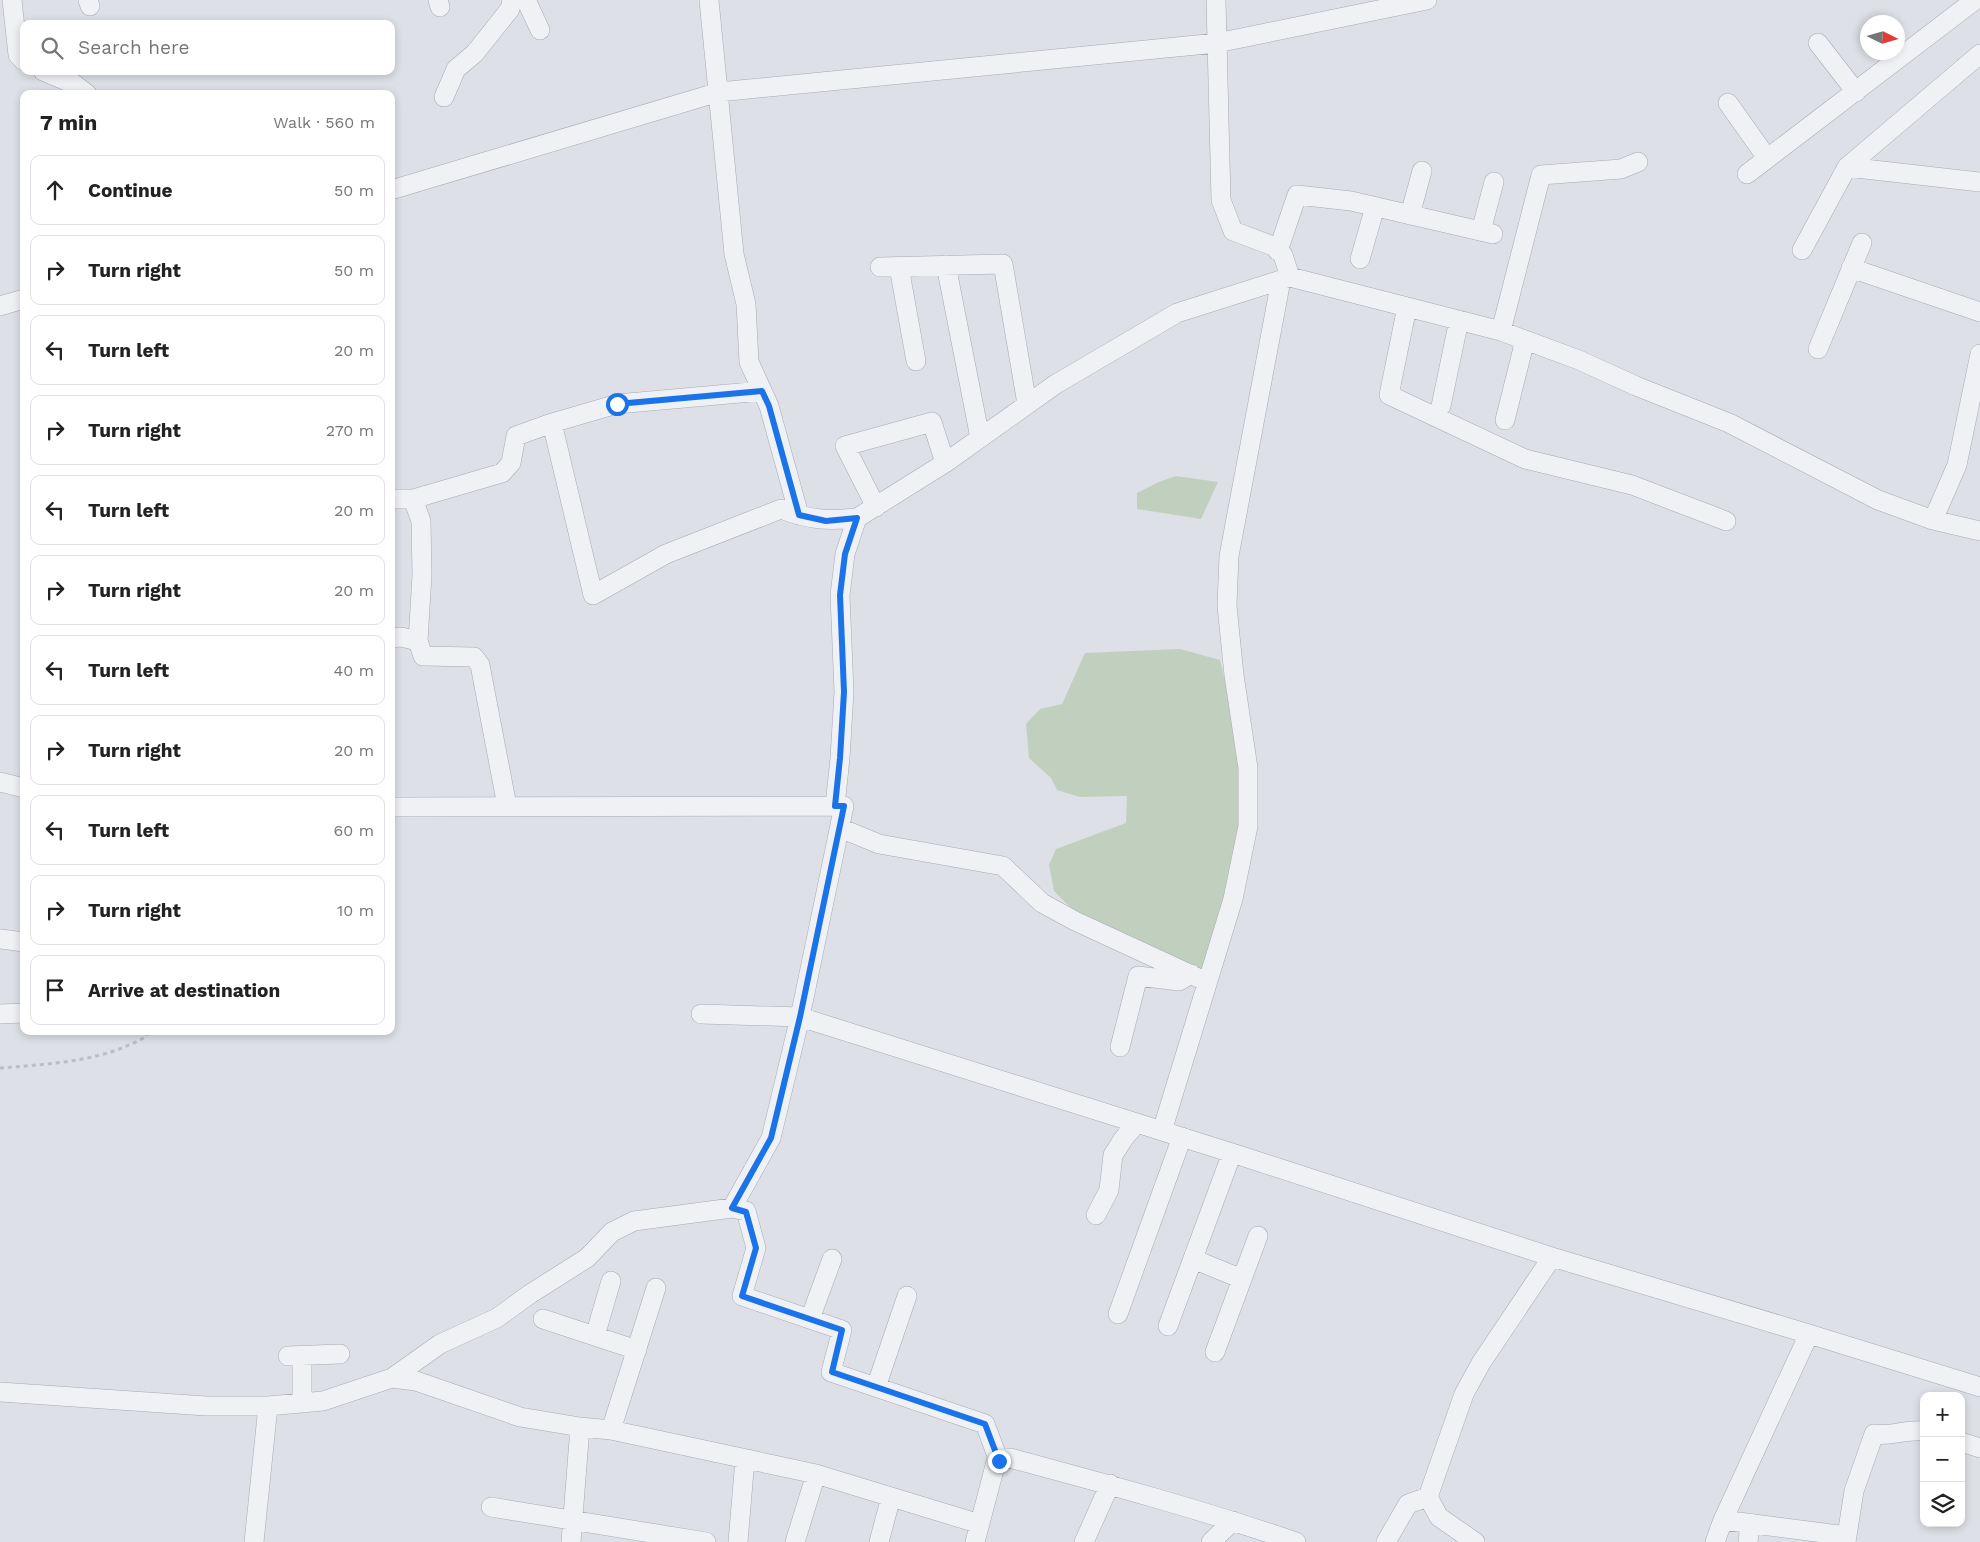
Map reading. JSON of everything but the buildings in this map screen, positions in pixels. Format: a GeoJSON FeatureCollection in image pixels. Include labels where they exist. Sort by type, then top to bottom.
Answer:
{"type":"FeatureCollection","features":[{"type":"Feature","properties":{"kind":"street"},"geometry":{"type":"LineString","coordinates":[[12,0],[18,55],[20,57]]}},
{"type":"Feature","properties":{"kind":"street"},"geometry":{"type":"LineString","coordinates":[[444,98],[456,69],[474,54],[510,9],[512,0]]}},
{"type":"Feature","properties":{"kind":"street"},"geometry":{"type":"LineString","coordinates":[[526,0],[540,30]]}},
{"type":"Feature","properties":{"kind":"street"},"geometry":{"type":"LineString","coordinates":[[709,0],[734,254],[746,304],[749,362],[769,406],[799,515]]}},
{"type":"Feature","properties":{"kind":"street"},"geometry":{"type":"LineString","coordinates":[[1162,1131],[1199,978],[1233,899],[1248,826],[1248,768],[1234,675],[1227,606],[1229,556],[1285,279],[1283,255],[1273,246],[1233,231],[1221,200],[1216,0]]}},
{"type":"Feature","properties":{"kind":"street"},"geometry":{"type":"LineString","coordinates":[[395,189],[719,92],[1217,43],[1427,0]]}},
{"type":"Feature","properties":{"kind":"street"},"geometry":{"type":"LineString","coordinates":[[1747,174],[1975,0]]}},
{"type":"Feature","properties":{"kind":"street"},"geometry":{"type":"LineString","coordinates":[[1818,43],[1856,92]]}},
{"type":"Feature","properties":{"kind":"street"},"geometry":{"type":"LineString","coordinates":[[1802,250],[1847,167],[1980,54]]}},
{"type":"Feature","properties":{"kind":"street"},"geometry":{"type":"LineString","coordinates":[[53,75],[74,84],[82,90]]}},
{"type":"Feature","properties":{"kind":"street"},"geometry":{"type":"LineString","coordinates":[[1728,103],[1767,158]]}},
{"type":"Feature","properties":{"kind":"street"},"geometry":{"type":"LineString","coordinates":[[1501,331],[1541,175],[1621,169],[1638,162]]}},
{"type":"Feature","properties":{"kind":"street"},"geometry":{"type":"LineString","coordinates":[[1847,167],[1980,182]]}},
{"type":"Feature","properties":{"kind":"street"},"geometry":{"type":"LineString","coordinates":[[1410,215],[1422,171]]}},
{"type":"Feature","properties":{"kind":"street"},"geometry":{"type":"LineString","coordinates":[[1278,250],[1297,194],[1351,201],[1487,233],[1494,182]]}},
{"type":"Feature","properties":{"kind":"street"},"geometry":{"type":"LineString","coordinates":[[1360,259],[1375,206]]}},
{"type":"Feature","properties":{"kind":"street"},"geometry":{"type":"LineString","coordinates":[[1818,349],[1862,243]]}},
{"type":"Feature","properties":{"kind":"street"},"geometry":{"type":"LineString","coordinates":[[880,267],[1003,264],[1027,404]]}},
{"type":"Feature","properties":{"kind":"street"},"geometry":{"type":"LineString","coordinates":[[946,265],[980,438]]}},
{"type":"Feature","properties":{"kind":"street"},"geometry":{"type":"LineString","coordinates":[[899,267],[916,361]]}},
{"type":"Feature","properties":{"kind":"street"},"geometry":{"type":"LineString","coordinates":[[1851,268],[1980,312]]}},
{"type":"Feature","properties":{"kind":"street"},"geometry":{"type":"LineString","coordinates":[[552,423],[593,595],[666,554],[781,508],[799,515],[826,521],[857,518],[945,463],[1056,384],[1177,313],[1285,279],[1501,331],[1578,360],[1636,386],[1729,423],[1878,500],[1933,520],[1980,531]]}},
{"type":"Feature","properties":{"kind":"street"},"geometry":{"type":"LineString","coordinates":[[0,306],[20,300]]}},
{"type":"Feature","properties":{"kind":"street"},"geometry":{"type":"LineString","coordinates":[[1407,307],[1389,395],[1525,460],[1632,485],[1726,521]]}},
{"type":"Feature","properties":{"kind":"street"},"geometry":{"type":"LineString","coordinates":[[1441,406],[1459,320]]}},
{"type":"Feature","properties":{"kind":"street"},"geometry":{"type":"LineString","coordinates":[[1505,420],[1525,340]]}},
{"type":"Feature","properties":{"kind":"street"},"geometry":{"type":"LineString","coordinates":[[1933,520],[1957,465],[1980,354]]}},
{"type":"Feature","properties":{"kind":"street"},"geometry":{"type":"LineString","coordinates":[[395,499],[412,499],[502,473],[511,463],[516,436],[552,423],[617,404],[762,391]]}},
{"type":"Feature","properties":{"kind":"street"},"geometry":{"type":"LineString","coordinates":[[876,507],[845,446],[932,422],[945,463]]}},
{"type":"Feature","properties":{"kind":"street"},"geometry":{"type":"LineString","coordinates":[[412,499],[421,521],[422,575],[418,641],[423,656],[474,657],[480,665],[507,806]]}},
{"type":"Feature","properties":{"kind":"street"},"geometry":{"type":"LineString","coordinates":[[835,806],[844,692],[840,595],[845,554],[857,518]]}},
{"type":"Feature","properties":{"kind":"street"},"geometry":{"type":"LineString","coordinates":[[395,637],[401,636],[418,641]]}},
{"type":"Feature","properties":{"kind":"street"},"geometry":{"type":"LineString","coordinates":[[0,782],[20,787]]}},
{"type":"Feature","properties":{"kind":"street"},"geometry":{"type":"LineString","coordinates":[[395,807],[844,806],[800,1017],[771,1138],[732,1208]]}},
{"type":"Feature","properties":{"kind":"street"},"geometry":{"type":"LineString","coordinates":[[840,828],[879,844],[1003,866],[1042,903],[1075,921],[1199,978]]}},
{"type":"Feature","properties":{"kind":"street"},"geometry":{"type":"LineString","coordinates":[[0,939],[20,942]]}},
{"type":"Feature","properties":{"kind":"street"},"geometry":{"type":"LineString","coordinates":[[1120,1047],[1138,976],[1179,981],[1199,978]]}},
{"type":"Feature","properties":{"kind":"street"},"geometry":{"type":"LineString","coordinates":[[0,1014],[20,1013]]}},
{"type":"Feature","properties":{"kind":"street"},"geometry":{"type":"LineString","coordinates":[[701,1014],[800,1017],[1182,1137],[1552,1257],[1980,1387]]}},
{"type":"Feature","properties":{"kind":"street"},"geometry":{"type":"LineString","coordinates":[[1096,1215],[1109,1190],[1113,1155],[1137,1123]]}},
{"type":"Feature","properties":{"kind":"street"},"geometry":{"type":"LineString","coordinates":[[1118,1314],[1182,1137]]}},
{"type":"Feature","properties":{"kind":"street"},"geometry":{"type":"LineString","coordinates":[[1168,1326],[1232,1153]]}},
{"type":"Feature","properties":{"kind":"street"},"geometry":{"type":"LineString","coordinates":[[0,1392],[206,1406],[268,1406],[323,1401],[392,1378],[440,1344],[497,1318],[530,1294],[587,1258],[612,1232],[634,1221],[732,1208],[746,1212],[756,1248],[742,1296],[842,1330],[832,1372],[985,1424],[999,1461]]}},
{"type":"Feature","properties":{"kind":"street"},"geometry":{"type":"LineString","coordinates":[[1215,1352],[1258,1236]]}},
{"type":"Feature","properties":{"kind":"street"},"geometry":{"type":"LineString","coordinates":[[1475,1542],[1439,1517],[1428,1497],[1464,1394],[1481,1364],[1552,1257]]}},
{"type":"Feature","properties":{"kind":"street"},"geometry":{"type":"LineString","coordinates":[[810,1319],[832,1259]]}},
{"type":"Feature","properties":{"kind":"street"},"geometry":{"type":"LineString","coordinates":[[1193,1259],[1242,1280]]}},
{"type":"Feature","properties":{"kind":"street"},"geometry":{"type":"LineString","coordinates":[[595,1336],[611,1281]]}},
{"type":"Feature","properties":{"kind":"street"},"geometry":{"type":"LineString","coordinates":[[611,1430],[656,1288]]}},
{"type":"Feature","properties":{"kind":"street"},"geometry":{"type":"LineString","coordinates":[[876,1387],[907,1296]]}},
{"type":"Feature","properties":{"kind":"street"},"geometry":{"type":"LineString","coordinates":[[543,1319],[637,1350]]}},
{"type":"Feature","properties":{"kind":"street"},"geometry":{"type":"LineString","coordinates":[[1715,1542],[1723,1520],[1810,1334]]}},
{"type":"Feature","properties":{"kind":"street"},"geometry":{"type":"LineString","coordinates":[[302,1402],[295,1356],[340,1354]]}},
{"type":"Feature","properties":{"kind":"street"},"geometry":{"type":"LineString","coordinates":[[392,1378],[416,1381],[520,1417],[611,1430],[816,1474],[891,1497],[974,1529]]}},
{"type":"Feature","properties":{"kind":"street"},"geometry":{"type":"LineString","coordinates":[[254,1542],[268,1406]]}},
{"type":"Feature","properties":{"kind":"street"},"geometry":{"type":"LineString","coordinates":[[571,1542],[580,1427]]}},
{"type":"Feature","properties":{"kind":"street"},"geometry":{"type":"LineString","coordinates":[[1723,1520],[1750,1523],[1801,1536],[1846,1539],[1854,1491],[1874,1434],[1886,1436],[1900,1432],[1920,1431]]}},
{"type":"Feature","properties":{"kind":"street"},"geometry":{"type":"LineString","coordinates":[[1965,1443],[1980,1448]]}},
{"type":"Feature","properties":{"kind":"street"},"geometry":{"type":"LineString","coordinates":[[962,1542],[974,1529],[996,1462],[1010,1458],[1110,1484],[1296,1542]]}},
{"type":"Feature","properties":{"kind":"street"},"geometry":{"type":"LineString","coordinates":[[738,1542],[745,1459]]}},
{"type":"Feature","properties":{"kind":"street"},"geometry":{"type":"LineString","coordinates":[[796,1542],[816,1474]]}},
{"type":"Feature","properties":{"kind":"street"},"geometry":{"type":"LineString","coordinates":[[1084,1542],[1110,1484]]}},
{"type":"Feature","properties":{"kind":"street"},"geometry":{"type":"LineString","coordinates":[[879,1542],[891,1497]]}},
{"type":"Feature","properties":{"kind":"street"},"geometry":{"type":"LineString","coordinates":[[1386,1542],[1408,1504],[1428,1497]]}},
{"type":"Feature","properties":{"kind":"street"},"geometry":{"type":"LineString","coordinates":[[491,1507],[573,1520],[663,1538],[706,1542]]}},
{"type":"Feature","properties":{"kind":"street"},"geometry":{"type":"LineString","coordinates":[[1211,1542],[1233,1521]]}},
{"type":"Feature","properties":{"kind":"street"},"geometry":{"type":"LineString","coordinates":[[1748,1542],[1750,1523]]}},
{"type":"Feature","properties":{"kind":"path"},"geometry":{"type":"LineString","coordinates":[[0,1068],[50,1064],[100,1054],[141,1039],[146,1035]]}},
{"type":"Feature","properties":{"kind":"green space"},"geometry":{"type":"Polygon","coordinates":[[[1176,476],[1218,482],[1201,519],[1137,509],[1137,493],[1176,476]]]}},
{"type":"Feature","properties":{"kind":"green space"},"geometry":{"type":"Polygon","coordinates":[[[1180,649],[1220,660],[1231,706],[1242,770],[1241,831],[1224,901],[1201,971],[1074,911],[1054,891],[1049,865],[1056,849],[1126,823],[1127,796],[1080,797],[1057,790],[1051,778],[1029,758],[1026,724],[1040,709],[1062,704],[1085,653],[1180,649]]]}},
{"type":"Feature","properties":{"kind":"route"},"geometry":{"type":"LineString","coordinates":[[617,404],[762,391],[769,406],[799,515],[826,521],[857,518],[845,554],[840,595],[844,692],[835,806],[844,806],[800,1017],[771,1138],[732,1208],[746,1212],[756,1248],[742,1296],[842,1330],[832,1372],[985,1424],[999,1461]]}}]}
